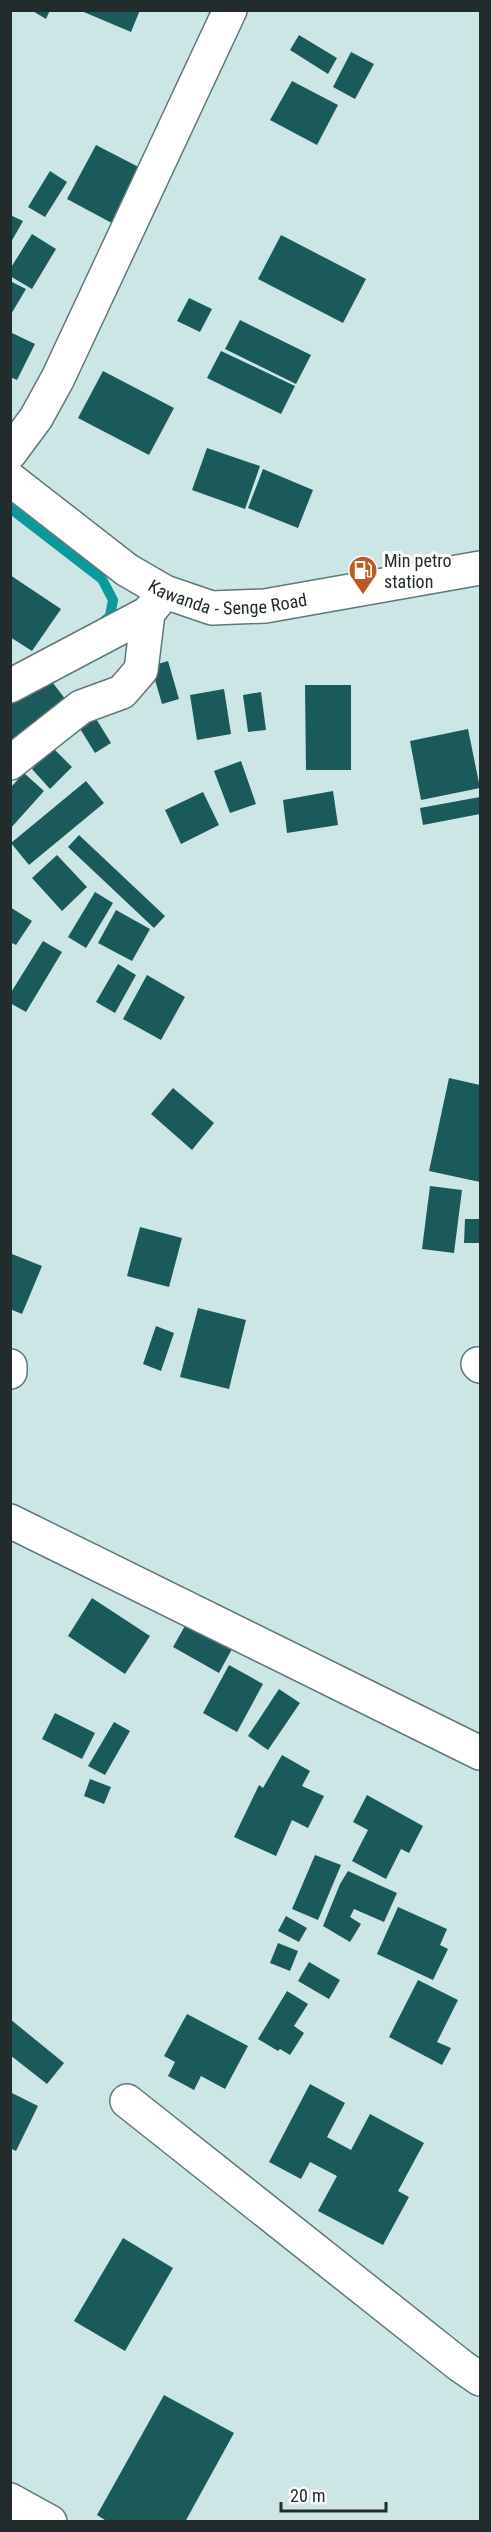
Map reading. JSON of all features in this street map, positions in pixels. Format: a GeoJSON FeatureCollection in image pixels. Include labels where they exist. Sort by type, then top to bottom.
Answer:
{"type":"FeatureCollection","features":[{"type":"Feature","properties":{"kind":"street"},"geometry":{"type":"LineString","coordinates":[[10,453],[36,418],[58,378],[230,10]]}},
{"type":"Feature","properties":{"kind":"street","name":"Kawanda - Senge Road"},"geometry":{"type":"LineString","coordinates":[[10,479],[127,570],[156,602],[212,608],[265,606],[480,568]]}},
{"type":"Feature","properties":{"kind":"street"},"geometry":{"type":"LineString","coordinates":[[10,686],[156,602]]}},
{"type":"Feature","properties":{"kind":"street"},"geometry":{"type":"LineString","coordinates":[[10,763],[81,707],[122,692],[141,670],[156,602]]}},
{"type":"Feature","properties":{"kind":"street"},"geometry":{"type":"LineString","coordinates":[[10,1366],[10,1372]]}},
{"type":"Feature","properties":{"kind":"street"},"geometry":{"type":"LineString","coordinates":[[10,1521],[480,1753]]}},
{"type":"Feature","properties":{"kind":"street"},"geometry":{"type":"LineString","coordinates":[[127,2101],[480,2379]]}},
{"type":"Feature","properties":{"kind":"street"},"geometry":{"type":"LineString","coordinates":[[10,2500],[50,2522]]}},
{"type":"Feature","properties":{"kind":"building"},"geometry":{"type":"Polygon","coordinates":[[[31,10],[50,10],[46,19],[31,10]]]}},
{"type":"Feature","properties":{"kind":"building"},"geometry":{"type":"Polygon","coordinates":[[[79,10],[140,10],[131,32],[79,10]]]}},
{"type":"Feature","properties":{"kind":"building"},"geometry":{"type":"Polygon","coordinates":[[[299,35],[337,58],[328,74],[290,50],[299,35]]]}},
{"type":"Feature","properties":{"kind":"building"},"geometry":{"type":"Polygon","coordinates":[[[351,52],[374,64],[355,99],[333,87],[351,52]]]}},
{"type":"Feature","properties":{"kind":"building"},"geometry":{"type":"Polygon","coordinates":[[[292,81],[338,105],[317,145],[270,120],[292,81]]]}},
{"type":"Feature","properties":{"kind":"building"},"geometry":{"type":"Polygon","coordinates":[[[96,145],[152,174],[123,229],[67,199],[96,145]]]}},
{"type":"Feature","properties":{"kind":"building"},"geometry":{"type":"Polygon","coordinates":[[[50,171],[67,182],[45,217],[28,207],[50,171]]]}},
{"type":"Feature","properties":{"kind":"building"},"geometry":{"type":"Polygon","coordinates":[[[10,215],[23,221],[10,244],[10,215]]]}},
{"type":"Feature","properties":{"kind":"building"},"geometry":{"type":"Polygon","coordinates":[[[32,234],[56,249],[32,289],[10,276],[10,269],[32,234]]]}},
{"type":"Feature","properties":{"kind":"building"},"geometry":{"type":"Polygon","coordinates":[[[281,235],[366,279],[343,323],[258,279],[281,235]]]}},
{"type":"Feature","properties":{"kind":"building"},"geometry":{"type":"Polygon","coordinates":[[[10,281],[26,289],[10,316],[10,281]]]}},
{"type":"Feature","properties":{"kind":"building"},"geometry":{"type":"Polygon","coordinates":[[[189,298],[212,309],[200,332],[177,321],[189,298]]]}},
{"type":"Feature","properties":{"kind":"building"},"geometry":{"type":"Polygon","coordinates":[[[240,320],[311,355],[296,384],[225,349],[240,320]]]}},
{"type":"Feature","properties":{"kind":"building"},"geometry":{"type":"Polygon","coordinates":[[[10,332],[35,344],[17,380],[10,377],[10,332]]]}},
{"type":"Feature","properties":{"kind":"building"},"geometry":{"type":"Polygon","coordinates":[[[221,351],[295,386],[281,414],[207,378],[221,351]]]}},
{"type":"Feature","properties":{"kind":"building"},"geometry":{"type":"Polygon","coordinates":[[[103,371],[174,408],[149,455],[78,418],[103,371]]]}},
{"type":"Feature","properties":{"kind":"building"},"geometry":{"type":"Polygon","coordinates":[[[207,448],[260,466],[245,509],[192,490],[207,448]]]}},
{"type":"Feature","properties":{"kind":"building"},"geometry":{"type":"Polygon","coordinates":[[[263,469],[313,490],[298,528],[248,508],[263,469]]]}},
{"type":"Feature","properties":{"kind":"building"},"geometry":{"type":"Polygon","coordinates":[[[10,575],[61,609],[32,651],[10,637],[10,575]]]}},
{"type":"Feature","properties":{"kind":"building"},"geometry":{"type":"Polygon","coordinates":[[[168,661],[179,699],[162,704],[151,666],[168,661]]]}},
{"type":"Feature","properties":{"kind":"building"},"geometry":{"type":"Polygon","coordinates":[[[46,674],[66,700],[10,745],[10,703],[46,674]]]}},
{"type":"Feature","properties":{"kind":"building"},"geometry":{"type":"Polygon","coordinates":[[[305,685],[351,685],[351,770],[306,770],[305,685]]]}},
{"type":"Feature","properties":{"kind":"building"},"geometry":{"type":"Polygon","coordinates":[[[224,689],[231,734],[197,740],[190,695],[224,689]]]}},
{"type":"Feature","properties":{"kind":"building"},"geometry":{"type":"Polygon","coordinates":[[[261,692],[266,730],[248,732],[243,695],[261,692]]]}},
{"type":"Feature","properties":{"kind":"building"},"geometry":{"type":"Polygon","coordinates":[[[95,717],[111,743],[95,753],[79,727],[95,717]]]}},
{"type":"Feature","properties":{"kind":"building"},"geometry":{"type":"Polygon","coordinates":[[[468,729],[480,788],[421,800],[410,741],[468,729]]]}},
{"type":"Feature","properties":{"kind":"building"},"geometry":{"type":"Polygon","coordinates":[[[53,748],[72,767],[50,789],[32,769],[53,748]]]}},
{"type":"Feature","properties":{"kind":"building"},"geometry":{"type":"Polygon","coordinates":[[[241,761],[256,804],[230,813],[214,771],[241,761]]]}},
{"type":"Feature","properties":{"kind":"building"},"geometry":{"type":"Polygon","coordinates":[[[24,773],[44,791],[10,829],[10,788],[24,773]]]}},
{"type":"Feature","properties":{"kind":"building"},"geometry":{"type":"Polygon","coordinates":[[[86,781],[104,803],[29,865],[11,843],[86,781]]]}},
{"type":"Feature","properties":{"kind":"building"},"geometry":{"type":"Polygon","coordinates":[[[333,791],[338,825],[287,833],[283,800],[333,791]]]}},
{"type":"Feature","properties":{"kind":"building"},"geometry":{"type":"Polygon","coordinates":[[[203,792],[219,825],[181,844],[165,810],[203,792]]]}},
{"type":"Feature","properties":{"kind":"building"},"geometry":{"type":"Polygon","coordinates":[[[480,797],[480,814],[423,825],[420,808],[480,797]]]}},
{"type":"Feature","properties":{"kind":"building"},"geometry":{"type":"Polygon","coordinates":[[[79,835],[165,916],[154,928],[68,847],[79,835]]]}},
{"type":"Feature","properties":{"kind":"building"},"geometry":{"type":"Polygon","coordinates":[[[57,855],[87,887],[62,911],[32,878],[57,855]]]}},
{"type":"Feature","properties":{"kind":"building"},"geometry":{"type":"Polygon","coordinates":[[[95,892],[113,903],[86,948],[68,937],[95,892]]]}},
{"type":"Feature","properties":{"kind":"building"},"geometry":{"type":"Polygon","coordinates":[[[10,907],[32,921],[16,945],[10,942],[10,907]]]}},
{"type":"Feature","properties":{"kind":"building"},"geometry":{"type":"Polygon","coordinates":[[[116,910],[150,929],[132,961],[98,943],[116,910]]]}},
{"type":"Feature","properties":{"kind":"building"},"geometry":{"type":"Polygon","coordinates":[[[43,941],[62,952],[26,1012],[10,1003],[10,994],[43,941]]]}},
{"type":"Feature","properties":{"kind":"building"},"geometry":{"type":"Polygon","coordinates":[[[118,964],[136,975],[115,1013],[96,1002],[118,964]]]}},
{"type":"Feature","properties":{"kind":"building"},"geometry":{"type":"Polygon","coordinates":[[[147,975],[185,997],[161,1040],[123,1019],[147,975]]]}},
{"type":"Feature","properties":{"kind":"building"},"geometry":{"type":"Polygon","coordinates":[[[449,1078],[480,1085],[480,1182],[429,1171],[449,1078]]]}},
{"type":"Feature","properties":{"kind":"building"},"geometry":{"type":"Polygon","coordinates":[[[173,1088],[214,1123],[192,1150],[151,1114],[173,1088]]]}},
{"type":"Feature","properties":{"kind":"building"},"geometry":{"type":"Polygon","coordinates":[[[430,1186],[462,1190],[454,1253],[422,1249],[430,1186]]]}},
{"type":"Feature","properties":{"kind":"building"},"geometry":{"type":"Polygon","coordinates":[[[465,1219],[480,1219],[480,1243],[464,1243],[465,1219]]]}},
{"type":"Feature","properties":{"kind":"building"},"geometry":{"type":"Polygon","coordinates":[[[140,1227],[182,1238],[169,1287],[127,1276],[140,1227]]]}},
{"type":"Feature","properties":{"kind":"building"},"geometry":{"type":"Polygon","coordinates":[[[12,1254],[42,1266],[22,1314],[10,1309],[12,1254]]]}},
{"type":"Feature","properties":{"kind":"building"},"geometry":{"type":"Polygon","coordinates":[[[198,1308],[246,1320],[229,1389],[180,1377],[198,1308]]]}},
{"type":"Feature","properties":{"kind":"building"},"geometry":{"type":"Polygon","coordinates":[[[156,1326],[174,1333],[161,1371],[143,1364],[156,1326]]]}},
{"type":"Feature","properties":{"kind":"building"},"geometry":{"type":"Polygon","coordinates":[[[92,1598],[150,1636],[125,1674],[68,1636],[92,1598]]]}},
{"type":"Feature","properties":{"kind":"building"},"geometry":{"type":"Polygon","coordinates":[[[186,1624],[232,1649],[219,1673],[173,1647],[186,1624]]]}},
{"type":"Feature","properties":{"kind":"building"},"geometry":{"type":"Polygon","coordinates":[[[229,1665],[263,1684],[237,1732],[203,1713],[229,1665]]]}},
{"type":"Feature","properties":{"kind":"building"},"geometry":{"type":"Polygon","coordinates":[[[279,1689],[300,1703],[268,1750],[248,1736],[279,1689]]]}},
{"type":"Feature","properties":{"kind":"building"},"geometry":{"type":"Polygon","coordinates":[[[55,1713],[95,1733],[82,1759],[42,1739],[55,1713]]]}},
{"type":"Feature","properties":{"kind":"building"},"geometry":{"type":"Polygon","coordinates":[[[114,1722],[130,1731],[105,1775],[88,1766],[114,1722]]]}},
{"type":"Feature","properties":{"kind":"building"},"geometry":{"type":"Polygon","coordinates":[[[282,1755],[310,1771],[302,1786],[324,1796],[308,1828],[292,1820],[276,1856],[234,1837],[259,1785],[263,1788],[282,1755]]]}},
{"type":"Feature","properties":{"kind":"building"},"geometry":{"type":"Polygon","coordinates":[[[90,1779],[111,1787],[104,1804],[84,1796],[90,1779]]]}},
{"type":"Feature","properties":{"kind":"building"},"geometry":{"type":"Polygon","coordinates":[[[367,1795],[423,1826],[409,1853],[401,1849],[386,1879],[352,1861],[368,1830],[353,1822],[367,1795]]]}},
{"type":"Feature","properties":{"kind":"building"},"geometry":{"type":"Polygon","coordinates":[[[315,1855],[341,1865],[318,1920],[292,1909],[315,1855]]]}},
{"type":"Feature","properties":{"kind":"building"},"geometry":{"type":"Polygon","coordinates":[[[348,1871],[397,1893],[384,1922],[354,1909],[350,1917],[361,1924],[350,1942],[323,1926],[340,1884],[348,1871]]]}},
{"type":"Feature","properties":{"kind":"building"},"geometry":{"type":"Polygon","coordinates":[[[398,1907],[447,1929],[440,1945],[448,1949],[433,1980],[377,1954],[398,1907]]]}},
{"type":"Feature","properties":{"kind":"building"},"geometry":{"type":"Polygon","coordinates":[[[286,1916],[307,1928],[299,1942],[278,1931],[286,1916]]]}},
{"type":"Feature","properties":{"kind":"building"},"geometry":{"type":"Polygon","coordinates":[[[278,1943],[298,1951],[290,1971],[270,1963],[278,1943]]]}},
{"type":"Feature","properties":{"kind":"building"},"geometry":{"type":"Polygon","coordinates":[[[309,1962],[340,1980],[329,1999],[298,1981],[309,1962]]]}},
{"type":"Feature","properties":{"kind":"building"},"geometry":{"type":"Polygon","coordinates":[[[418,1980],[458,2000],[437,2042],[451,2048],[442,2065],[389,2037],[418,1980]]]}},
{"type":"Feature","properties":{"kind":"building"},"geometry":{"type":"Polygon","coordinates":[[[287,1991],[308,2004],[294,2026],[304,2033],[290,2055],[258,2039],[287,1991]]]}},
{"type":"Feature","properties":{"kind":"building"},"geometry":{"type":"Polygon","coordinates":[[[187,2014],[248,2046],[225,2089],[201,2076],[194,2090],[168,2076],[175,2062],[164,2056],[187,2014]]]}},
{"type":"Feature","properties":{"kind":"building"},"geometry":{"type":"Polygon","coordinates":[[[10,2019],[64,2063],[47,2084],[10,2055],[10,2019]]]}},
{"type":"Feature","properties":{"kind":"building"},"geometry":{"type":"Polygon","coordinates":[[[310,2084],[345,2103],[327,2137],[351,2150],[370,2114],[424,2143],[398,2191],[409,2197],[383,2245],[318,2211],[337,2176],[310,2162],[301,2179],[269,2162],[310,2084]]]}},
{"type":"Feature","properties":{"kind":"building"},"geometry":{"type":"Polygon","coordinates":[[[10,2092],[38,2106],[16,2151],[10,2148],[10,2092]]]}},
{"type":"Feature","properties":{"kind":"building"},"geometry":{"type":"Polygon","coordinates":[[[123,2238],[173,2268],[125,2351],[74,2321],[123,2238]]]}},
{"type":"Feature","properties":{"kind":"building"},"geometry":{"type":"Polygon","coordinates":[[[164,2395],[234,2433],[185,2522],[108,2522],[97,2515],[164,2395]]]}},
{"type":"Feature","properties":{"kind":"waterway"},"geometry":{"type":"LineString","coordinates":[[10,508],[102,579],[113,600],[110,616],[101,624]]}},
{"type":"Feature","properties":{"kind":"place","name":"Min petro station"},"geometry":{"type":"Point","coordinates":[363,596]}}]}
